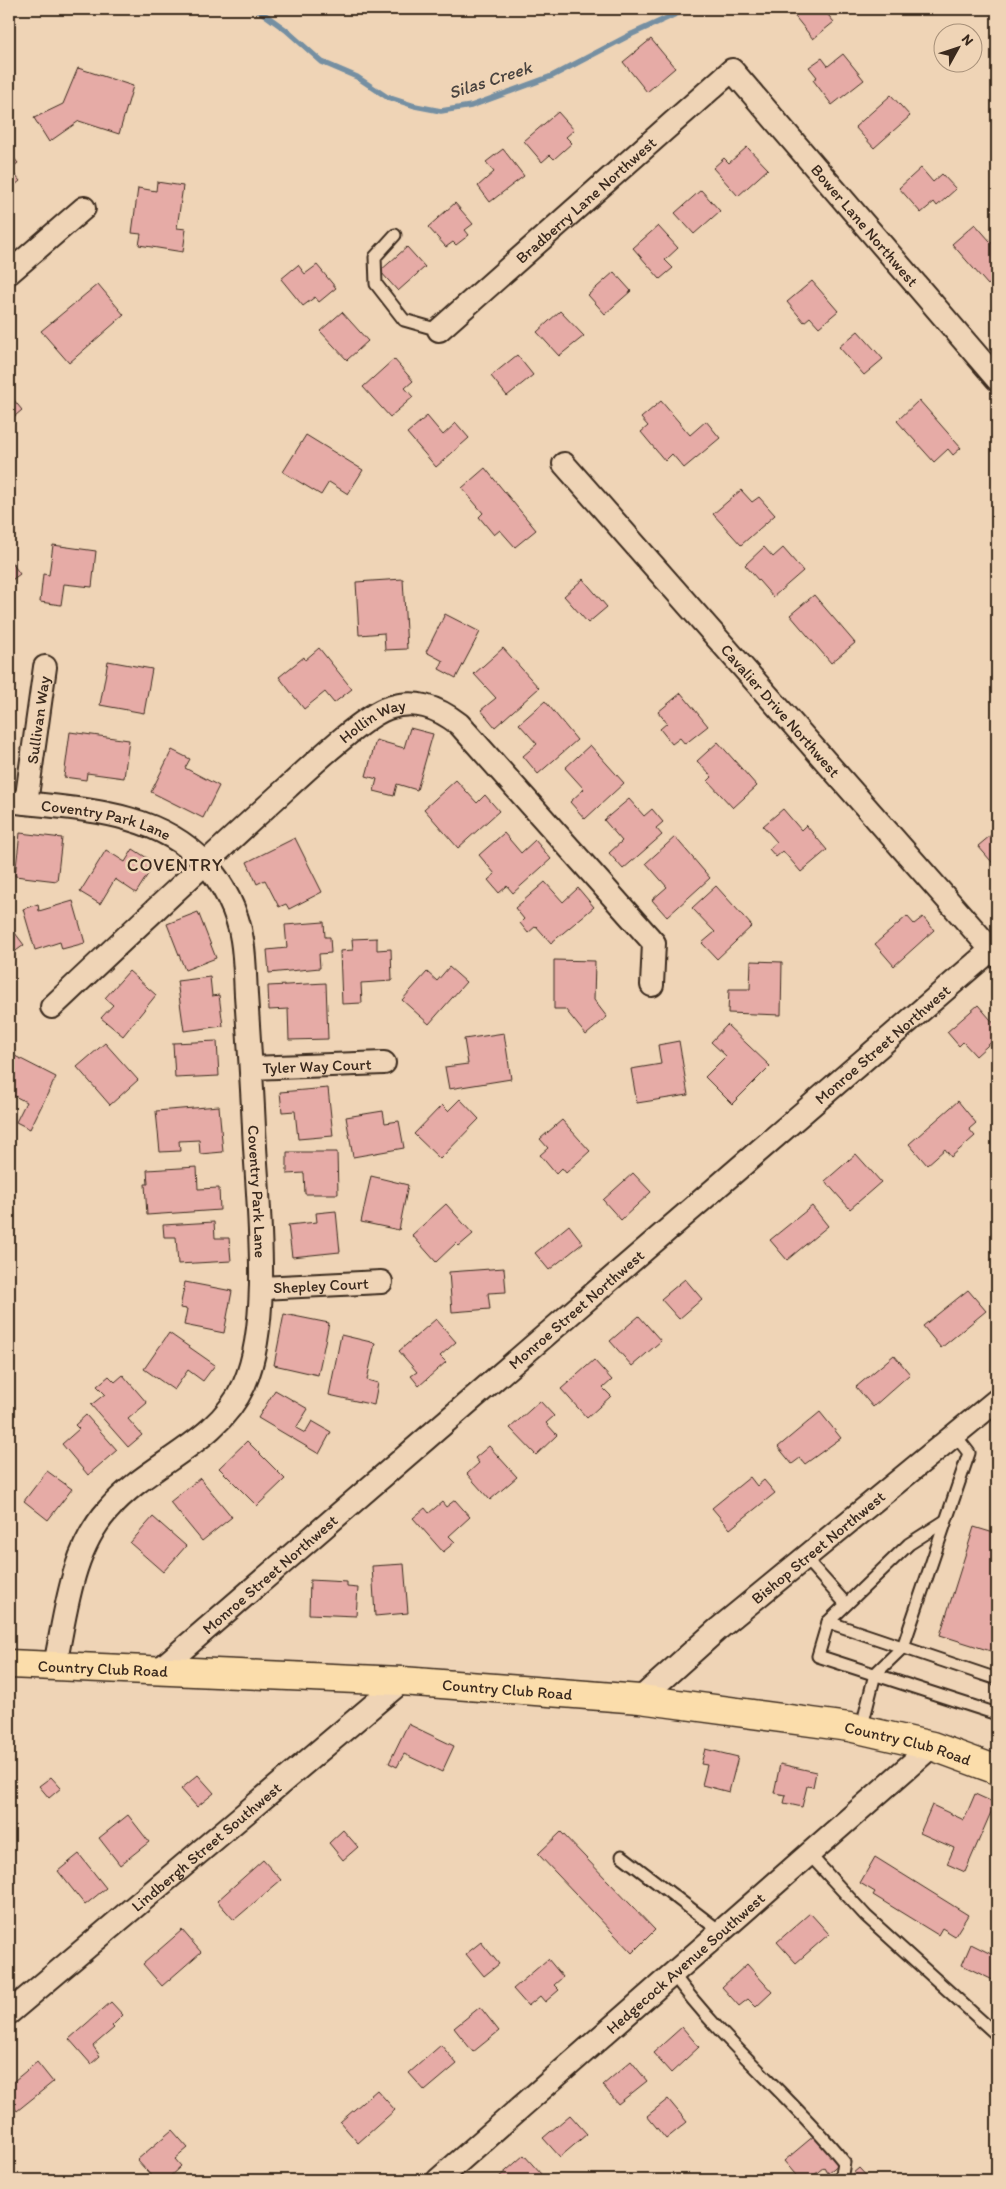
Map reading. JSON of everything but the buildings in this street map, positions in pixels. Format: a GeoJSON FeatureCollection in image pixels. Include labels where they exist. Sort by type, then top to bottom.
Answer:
{"type":"FeatureCollection","features":[{"type":"Feature","properties":{"kind":"main road","name":"Country Club Road"},"geometry":{"type":"LineString","coordinates":[[9,1664],[55,1664],[402,1681],[640,1699],[860,1730],[932,1746],[997,1770]]}},
{"type":"Feature","properties":{"kind":"street","name":"Bradberry Lane Northwest"},"geometry":{"type":"LineString","coordinates":[[439,330],[732,70]]}},
{"type":"Feature","properties":{"kind":"street","name":"Bower Lane Northwest"},"geometry":{"type":"LineString","coordinates":[[732,70],[997,379]]}},
{"type":"Feature","properties":{"kind":"street"},"geometry":{"type":"LineString","coordinates":[[9,273],[84,208]]}},
{"type":"Feature","properties":{"kind":"street","name":"Cavalier Drive Northwest"},"geometry":{"type":"LineString","coordinates":[[564,464],[994,953]]}},
{"type":"Feature","properties":{"kind":"street","name":"Sullivan Way"},"geometry":{"type":"LineString","coordinates":[[17,802],[45,667]]}},
{"type":"Feature","properties":{"kind":"street","name":"Hollin Way"},"geometry":{"type":"LineString","coordinates":[[52,1007],[205,863],[312,766],[372,716],[387,708],[403,704],[425,705],[444,713],[459,724],[654,943],[652,985]]}},
{"type":"Feature","properties":{"kind":"street","name":"Coventry Park Lane"},"geometry":{"type":"LineString","coordinates":[[17,802],[116,815],[141,822],[183,843],[205,863],[224,890],[236,915],[242,940],[251,1068],[261,1288],[252,1361],[244,1385],[231,1408],[214,1428],[195,1444],[131,1486],[107,1511],[92,1532],[81,1555],[74,1579],[55,1664]]}},
{"type":"Feature","properties":{"kind":"street","name":"Monroe Street Northwest"},"geometry":{"type":"LineString","coordinates":[[160,1669],[994,953]]}},
{"type":"Feature","properties":{"kind":"street","name":"Tyler Way Court"},"geometry":{"type":"LineString","coordinates":[[251,1068],[384,1062]]}},
{"type":"Feature","properties":{"kind":"street","name":"Shepley Court"},"geometry":{"type":"LineString","coordinates":[[261,1288],[381,1282]]}},
{"type":"Feature","properties":{"kind":"street","name":"Bishop Street Northwest"},"geometry":{"type":"LineString","coordinates":[[640,1699],[717,1630],[997,1400]]}},
{"type":"Feature","properties":{"kind":"street","name":"Lindbergh Street Southwest"},"geometry":{"type":"LineString","coordinates":[[9,2013],[402,1681]]}},
{"type":"Feature","properties":{"kind":"street","name":"Hedgecock Avenue Southwest"},"geometry":{"type":"LineString","coordinates":[[438,2180],[932,1746]]}},
{"type":"Feature","properties":{"kind":"lane"},"geometry":{"type":"LineString","coordinates":[[395,234],[376,257],[376,284],[404,320],[439,330]]}},
{"type":"Feature","properties":{"kind":"lane"},"geometry":{"type":"LineString","coordinates":[[860,1730],[875,1674],[903,1647],[969,1453],[955,1435]]}},
{"type":"Feature","properties":{"kind":"lane"},"geometry":{"type":"LineString","coordinates":[[945,1521],[909,1544],[828,1622],[818,1656],[997,1714]]}},
{"type":"Feature","properties":{"kind":"lane"},"geometry":{"type":"LineString","coordinates":[[805,1558],[846,1604]]}},
{"type":"Feature","properties":{"kind":"lane"},"geometry":{"type":"LineString","coordinates":[[828,1622],[997,1678]]}},
{"type":"Feature","properties":{"kind":"lane"},"geometry":{"type":"LineString","coordinates":[[810,1854],[866,1916],[997,2035]]}},
{"type":"Feature","properties":{"kind":"lane"},"geometry":{"type":"LineString","coordinates":[[622,1856],[721,1932]]}},
{"type":"Feature","properties":{"kind":"lane"},"geometry":{"type":"LineString","coordinates":[[673,1974],[709,2021],[820,2132],[844,2162],[842,2174],[837,2180]]}},
{"type":"Feature","properties":{"kind":"waterway","name":"Silas Creek"},"geometry":{"type":"LineString","coordinates":[[257,9],[286,30],[322,62],[357,77],[387,97],[415,106],[441,111],[471,106],[552,76],[632,34],[687,9]]}},
{"type":"Feature","properties":{"kind":"district","name":"COVENTRY"},"geometry":{"type":"Point","coordinates":[175,865]}}]}
